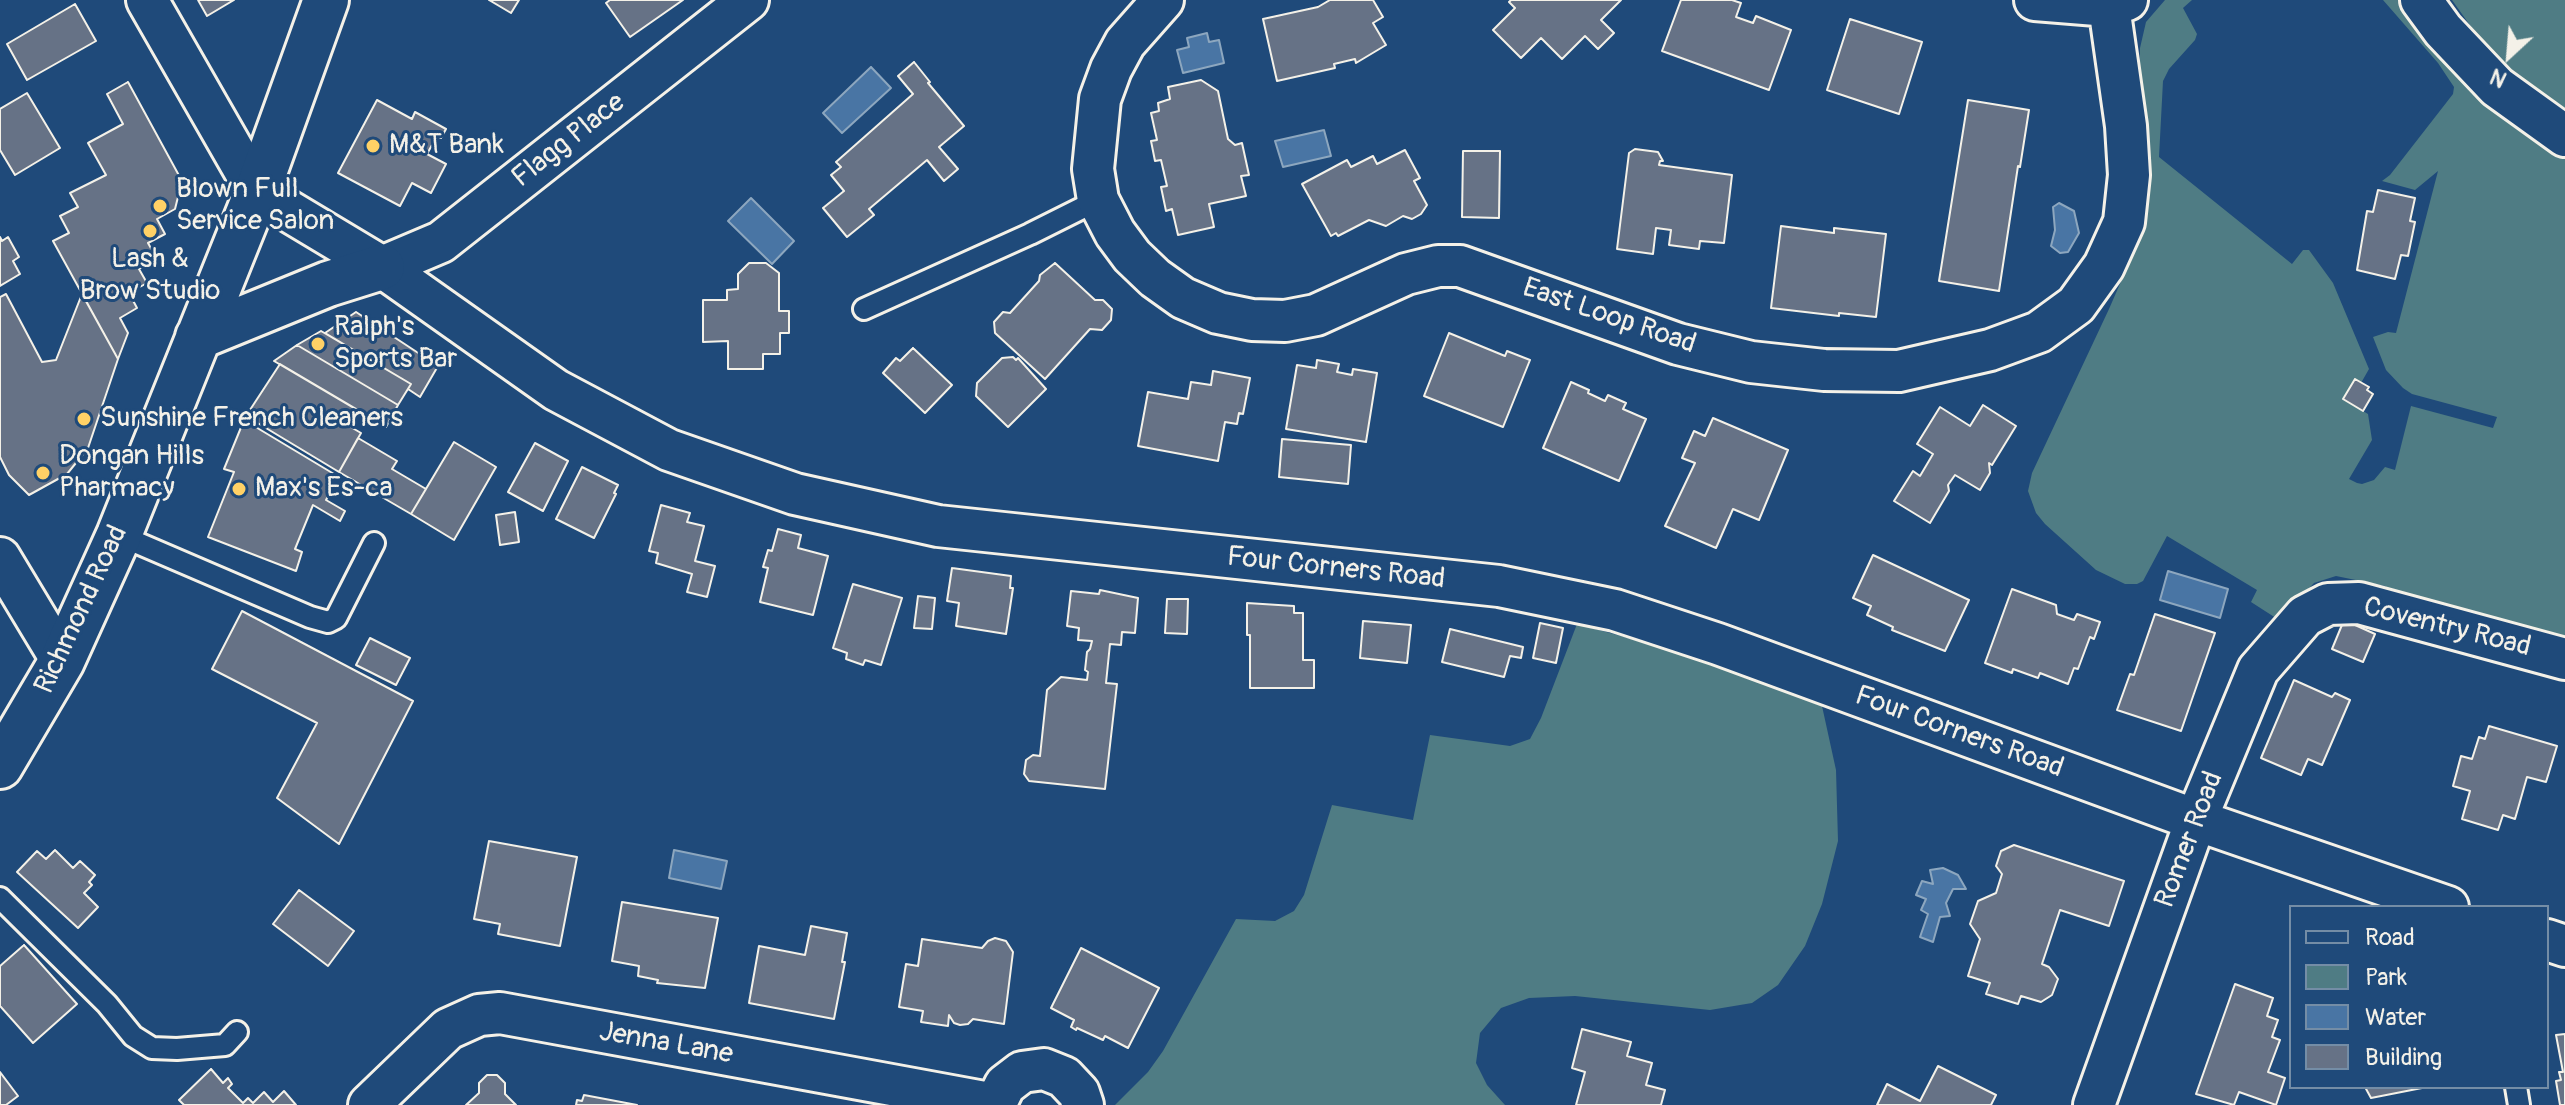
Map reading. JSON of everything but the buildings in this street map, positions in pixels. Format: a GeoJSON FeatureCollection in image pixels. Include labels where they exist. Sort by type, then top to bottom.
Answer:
{"type":"FeatureCollection","features":[{"type":"Feature","properties":{"kind":"main road","name":"Richmond Road"},"geometry":{"type":"LineString","coordinates":[[0,766],[62,661],[119,535],[257,192],[326,0]]}},
{"type":"Feature","properties":{"kind":"main road"},"geometry":{"type":"LineString","coordinates":[[198,337],[328,284],[382,267]]}},
{"type":"Feature","properties":{"kind":"street"},"geometry":{"type":"LineString","coordinates":[[147,0],[257,192]]}},
{"type":"Feature","properties":{"kind":"street","name":"Flagg Place"},"geometry":{"type":"LineString","coordinates":[[382,267],[441,242],[748,0]]}},
{"type":"Feature","properties":{"kind":"street","name":"East Loop Road"},"geometry":{"type":"LineString","coordinates":[[1163,0],[1125,43],[1111,69],[1100,99],[1093,169],[1098,200],[1115,233],[1132,256],[1155,278],[1195,303],[1218,313],[1252,320],[1285,321],[1316,315],[1406,274],[1438,266],[1460,266],[1678,344],[1751,362],[1824,370],[1899,371],[1990,350],[2039,332],[2076,305],[2104,266],[2124,222],[2129,175],[2118,3]]}},
{"type":"Feature","properties":{"kind":"street"},"geometry":{"type":"LineString","coordinates":[[2035,0],[2118,3]]}},
{"type":"Feature","properties":{"kind":"street"},"geometry":{"type":"LineString","coordinates":[[2421,0],[2443,30],[2497,87],[2565,136]]}},
{"type":"Feature","properties":{"kind":"street","name":"Four Corners Road"},"geometry":{"type":"LineString","coordinates":[[257,192],[382,267],[556,390],[669,450],[795,494],[938,526],[1499,586],[1615,610],[1718,644],[2196,820],[2442,905]]}},
{"type":"Feature","properties":{"kind":"street"},"geometry":{"type":"LineString","coordinates":[[0,558],[62,661]]}},
{"type":"Feature","properties":{"kind":"street","name":"Coventry Road"},"geometry":{"type":"LineString","coordinates":[[2328,604],[2359,603],[2565,659]]}},
{"type":"Feature","properties":{"kind":"street","name":"Romer Road"},"geometry":{"type":"LineString","coordinates":[[2094,1105],[2196,820],[2258,670],[2305,616],[2328,604]]}},
{"type":"Feature","properties":{"kind":"street","name":"Jenna Lane"},"geometry":{"type":"LineString","coordinates":[[369,1105],[448,1029],[479,1015],[500,1013],[995,1104],[1005,1085],[1022,1072],[1044,1069],[1064,1077],[1079,1093],[1083,1105]]}},
{"type":"Feature","properties":{"kind":"lane"},"geometry":{"type":"LineString","coordinates":[[864,309],[1098,200]]}},
{"type":"Feature","properties":{"kind":"lane"},"geometry":{"type":"LineString","coordinates":[[119,535],[328,622],[336,618],[374,543]]}},
{"type":"Feature","properties":{"kind":"lane"},"geometry":{"type":"LineString","coordinates":[[0,898],[107,1004],[133,1036],[152,1048],[225,1045],[237,1032]]}},
{"type":"Feature","properties":{"kind":"green space"},"geometry":{"type":"Polygon","coordinates":[[[2165,0],[2192,0],[2183,8],[2197,34],[2163,81],[2159,157],[2292,264],[2303,250],[2309,250],[2333,283],[2369,369],[2361,383],[2355,380],[2343,399],[2368,414],[2372,440],[2349,479],[2357,483],[2374,480],[2385,467],[2395,470],[2411,406],[2493,428],[2497,417],[2412,394],[2386,370],[2373,337],[2396,333],[2438,171],[2415,190],[2382,181],[2390,175],[2453,94],[2454,87],[2438,63],[2383,0],[2402,0],[2565,154],[2565,644],[2405,602],[2385,586],[2336,576],[2314,583],[2279,620],[2251,602],[2257,590],[2167,536],[2143,581],[2125,584],[2096,570],[2036,513],[2028,491],[2032,473],[2126,270],[2136,234],[2140,48],[2146,22],[2165,0]]]}},
{"type":"Feature","properties":{"kind":"green space"},"geometry":{"type":"Polygon","coordinates":[[[2452,0],[2565,0],[2565,114],[2534,93],[2503,65],[2452,0]]]}},
{"type":"Feature","properties":{"kind":"green space"},"geometry":{"type":"Polygon","coordinates":[[[1577,624],[1676,651],[1822,706],[1836,770],[1838,841],[1822,904],[1805,946],[1778,985],[1752,1003],[1710,1010],[1575,996],[1529,998],[1501,1008],[1480,1033],[1476,1063],[1487,1085],[1505,1105],[1115,1105],[1148,1072],[1163,1051],[1236,919],[1275,921],[1294,911],[1304,895],[1332,805],[1413,820],[1430,735],[1510,746],[1530,739],[1577,624]]]}},
{"type":"Feature","properties":{"kind":"water"},"geometry":{"type":"Polygon","coordinates":[[[1207,33],[1209,42],[1219,40],[1224,63],[1183,73],[1177,50],[1189,47],[1187,38],[1207,33]]]}},
{"type":"Feature","properties":{"kind":"water"},"geometry":{"type":"Polygon","coordinates":[[[871,67],[891,88],[842,133],[823,113],[871,67]]]}},
{"type":"Feature","properties":{"kind":"water"},"geometry":{"type":"Polygon","coordinates":[[[1324,130],[1331,156],[1283,167],[1275,141],[1324,130]]]}},
{"type":"Feature","properties":{"kind":"water"},"geometry":{"type":"Polygon","coordinates":[[[751,198],[794,241],[772,264],[728,221],[751,198]]]}},
{"type":"Feature","properties":{"kind":"water"},"geometry":{"type":"Polygon","coordinates":[[[2059,203],[2074,211],[2079,233],[2068,252],[2060,253],[2051,246],[2055,230],[2053,207],[2059,203]]]}},
{"type":"Feature","properties":{"kind":"water"},"geometry":{"type":"Polygon","coordinates":[[[2168,571],[2228,589],[2220,618],[2160,600],[2168,571]]]}},
{"type":"Feature","properties":{"kind":"water"},"geometry":{"type":"Polygon","coordinates":[[[674,850],[727,861],[721,889],[669,878],[674,850]]]}},
{"type":"Feature","properties":{"kind":"water"},"geometry":{"type":"Polygon","coordinates":[[[1943,868],[1958,875],[1966,889],[1953,889],[1946,903],[1950,916],[1940,917],[1933,942],[1920,937],[1928,914],[1921,910],[1926,899],[1916,895],[1922,881],[1933,884],[1930,870],[1943,868]]]}},
{"type":"Feature","properties":{"kind":"place","name":"M&T Bank"},"geometry":{"type":"Point","coordinates":[373,146]}},
{"type":"Feature","properties":{"kind":"place","name":"Blown Full Service Salon"},"geometry":{"type":"Point","coordinates":[160,206]}},
{"type":"Feature","properties":{"kind":"place","name":"Lash & Brow Studio"},"geometry":{"type":"Point","coordinates":[150,231]}},
{"type":"Feature","properties":{"kind":"place","name":"Ralph's Sports Bar"},"geometry":{"type":"Point","coordinates":[318,344]}},
{"type":"Feature","properties":{"kind":"place","name":"Sunshine French Cleaners"},"geometry":{"type":"Point","coordinates":[84,419]}},
{"type":"Feature","properties":{"kind":"place","name":"Dongan Hills Pharmacy"},"geometry":{"type":"Point","coordinates":[43,473]}},
{"type":"Feature","properties":{"kind":"place","name":"Max's Es-ca"},"geometry":{"type":"Point","coordinates":[239,489]}}]}
